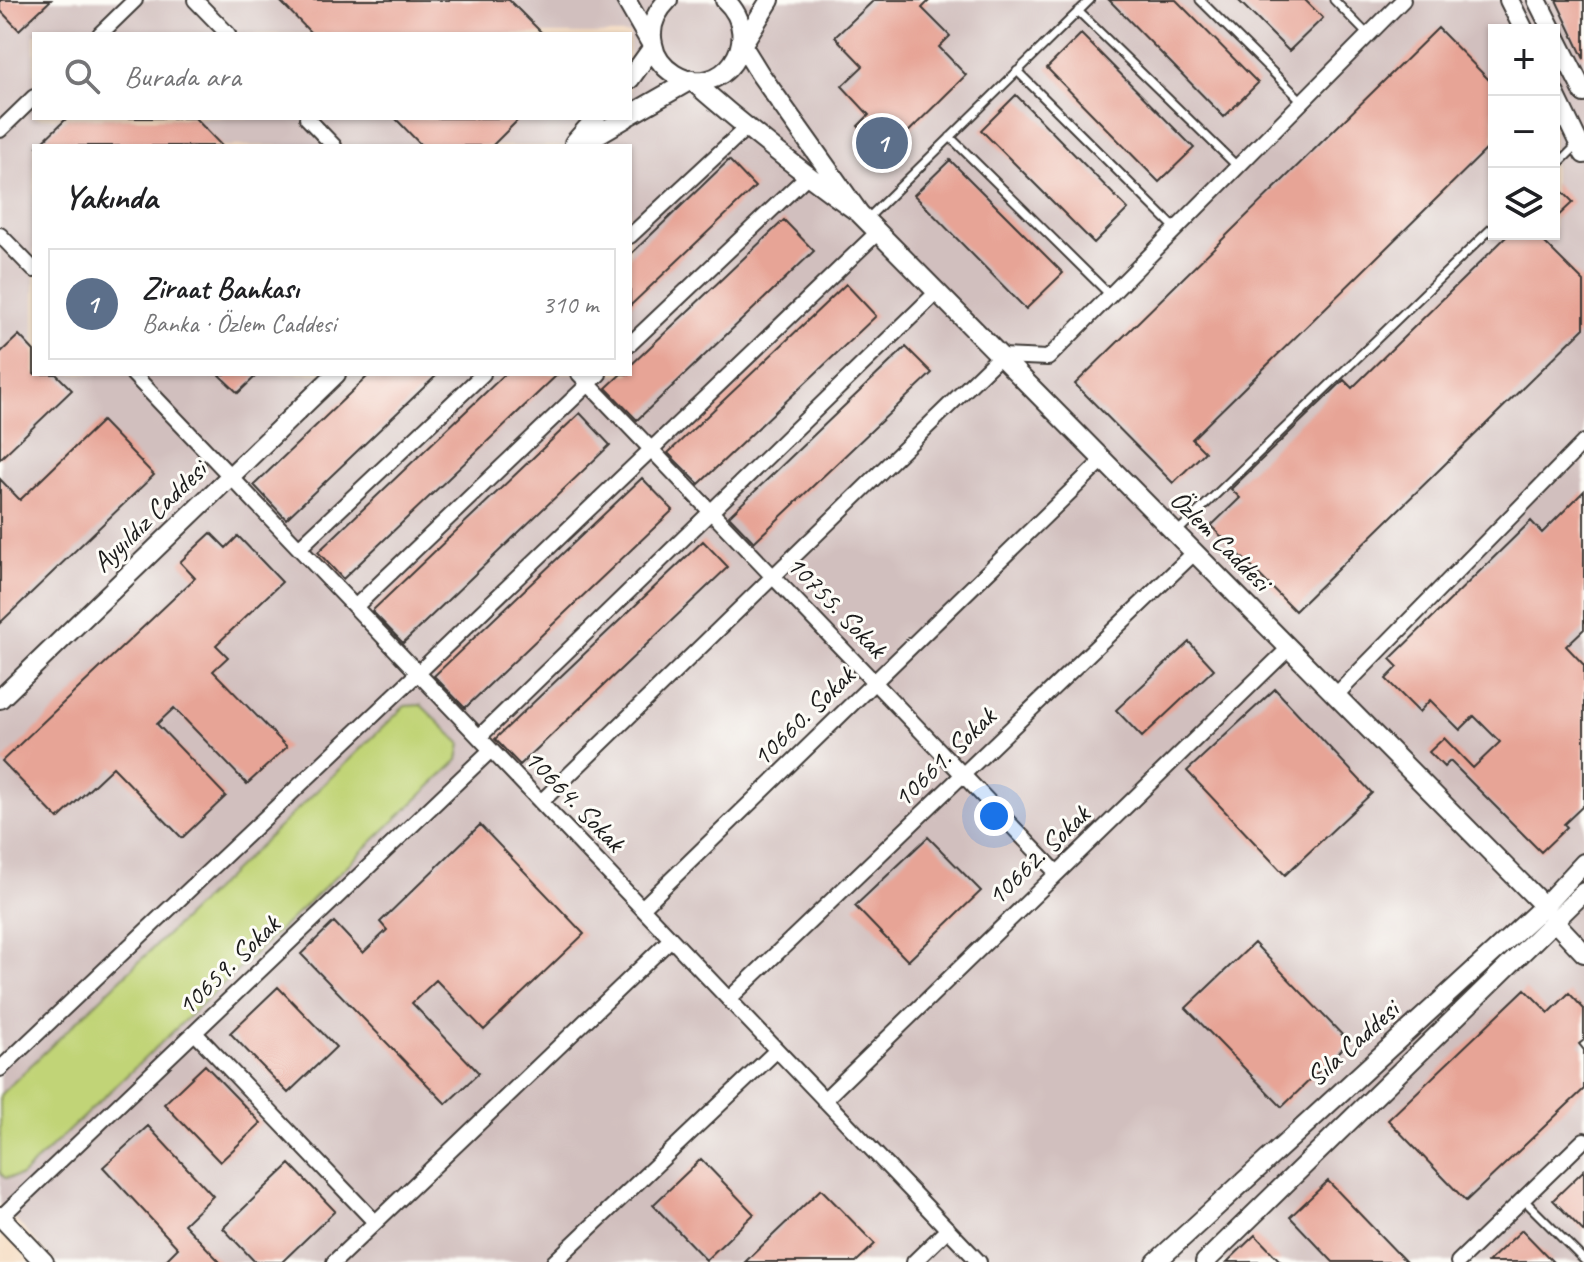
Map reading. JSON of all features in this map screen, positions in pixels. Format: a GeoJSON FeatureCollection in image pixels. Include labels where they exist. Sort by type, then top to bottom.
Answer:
{"type":"FeatureCollection","features":[{"type":"Feature","properties":{"kind":"street"},"geometry":{"type":"LineString","coordinates":[[102,32],[135,0]]}},
{"type":"Feature","properties":{"kind":"street"},"geometry":{"type":"LineString","coordinates":[[195,0],[226,32]]}},
{"type":"Feature","properties":{"kind":"street"},"geometry":{"type":"LineString","coordinates":[[626,0],[653,47]]}},
{"type":"Feature","properties":{"kind":"street"},"geometry":{"type":"LineString","coordinates":[[632,76],[653,47],[651,33],[654,20],[668,0]]}},
{"type":"Feature","properties":{"kind":"street","name":"Özlem Caddesi"},"geometry":{"type":"LineString","coordinates":[[725,0],[739,18],[742,45],[760,74],[868,221],[1336,695],[1584,953]]}},
{"type":"Feature","properties":{"kind":"street"},"geometry":{"type":"LineString","coordinates":[[632,115],[691,80],[718,76],[729,68],[770,0]]}},
{"type":"Feature","properties":{"kind":"street"},"geometry":{"type":"LineString","coordinates":[[541,802],[1000,356],[1048,358],[1403,0]]}},
{"type":"Feature","properties":{"kind":"street"},"geometry":{"type":"LineString","coordinates":[[1509,0],[1521,24]]}},
{"type":"Feature","properties":{"kind":"street"},"geometry":{"type":"LineString","coordinates":[[1537,0],[1549,24]]}},
{"type":"Feature","properties":{"kind":"street"},"geometry":{"type":"LineString","coordinates":[[1560,46],[1584,93]]}},
{"type":"Feature","properties":{"kind":"street","name":"Özlem Caddesi"},"geometry":{"type":"LineString","coordinates":[[653,47],[667,69],[678,77],[691,80],[746,128],[868,221]]}},
{"type":"Feature","properties":{"kind":"street"},"geometry":{"type":"LineString","coordinates":[[1556,96],[1582,149]]}},
{"type":"Feature","properties":{"kind":"street"},"geometry":{"type":"LineString","coordinates":[[0,130],[32,99]]}},
{"type":"Feature","properties":{"kind":"street"},"geometry":{"type":"LineString","coordinates":[[309,120],[332,144]]}},
{"type":"Feature","properties":{"kind":"street"},"geometry":{"type":"LineString","coordinates":[[573,144],[594,120]]}},
{"type":"Feature","properties":{"kind":"street"},"geometry":{"type":"LineString","coordinates":[[581,144],[623,120]]}},
{"type":"Feature","properties":{"kind":"street"},"geometry":{"type":"LineString","coordinates":[[632,234],[746,128]]}},
{"type":"Feature","properties":{"kind":"street"},"geometry":{"type":"LineString","coordinates":[[632,342],[807,176]]}},
{"type":"Feature","properties":{"kind":"street"},"geometry":{"type":"LineString","coordinates":[[0,1069],[651,449],[868,221]]}},
{"type":"Feature","properties":{"kind":"street"},"geometry":{"type":"LineString","coordinates":[[0,235],[32,268]]}},
{"type":"Feature","properties":{"kind":"street"},"geometry":{"type":"LineString","coordinates":[[479,737],[937,292]]}},
{"type":"Feature","properties":{"kind":"street","name":"10664. Sokak"},"geometry":{"type":"LineString","coordinates":[[135,376],[979,1262]]}},
{"type":"Feature","properties":{"kind":"street","name":"Ayyıldız Caddesi"},"geometry":{"type":"LineString","coordinates":[[0,699],[334,376]]}},
{"type":"Feature","properties":{"kind":"street"},"geometry":{"type":"LineString","coordinates":[[299,548],[481,376]]}},
{"type":"Feature","properties":{"kind":"street"},"geometry":{"type":"LineString","coordinates":[[355,607],[589,377]]}},
{"type":"Feature","properties":{"kind":"street","name":"10755. Sokak"},"geometry":{"type":"LineString","coordinates":[[589,377],[651,449],[1057,873]]}},
{"type":"Feature","properties":{"kind":"street"},"geometry":{"type":"LineString","coordinates":[[1336,695],[1584,442]]}},
{"type":"Feature","properties":{"kind":"street","name":"10660. Sokak"},"geometry":{"type":"LineString","coordinates":[[642,908],[1103,460]]}},
{"type":"Feature","properties":{"kind":"street","name":"10661. Sokak"},"geometry":{"type":"LineString","coordinates":[[729,999],[1195,552]]}},
{"type":"Feature","properties":{"kind":"street","name":"10662. Sokak"},"geometry":{"type":"LineString","coordinates":[[824,1100],[1289,648]]}},
{"type":"Feature","properties":{"kind":"street","name":"10659. Sokak"},"geometry":{"type":"LineString","coordinates":[[0,1217],[491,750]]}},
{"type":"Feature","properties":{"kind":"street","name":"Sıla Caddesi"},"geometry":{"type":"LineString","coordinates":[[1156,1262],[1549,914],[1584,863]]}},
{"type":"Feature","properties":{"kind":"street"},"geometry":{"type":"LineString","coordinates":[[1205,1262],[1549,914],[1584,892]]}},
{"type":"Feature","properties":{"kind":"street"},"geometry":{"type":"LineString","coordinates":[[334,1262],[671,939]]}},
{"type":"Feature","properties":{"kind":"street"},"geometry":{"type":"LineString","coordinates":[[195,1033],[375,1222]]}},
{"type":"Feature","properties":{"kind":"street"},"geometry":{"type":"LineString","coordinates":[[554,1262],[777,1050]]}},
{"type":"Feature","properties":{"kind":"street"},"geometry":{"type":"LineString","coordinates":[[1458,1262],[1584,1140]]}},
{"type":"Feature","properties":{"kind":"street"},"geometry":{"type":"LineString","coordinates":[[0,1217],[44,1262]]}},
{"type":"Feature","properties":{"kind":"street"},"geometry":{"type":"LineString","coordinates":[[914,1262],[948,1229]]}},
{"type":"Feature","properties":{"kind":"lane"},"geometry":{"type":"LineString","coordinates":[[868,221],[1090,0]]}},
{"type":"Feature","properties":{"kind":"lane"},"geometry":{"type":"LineString","coordinates":[[1200,0],[1302,101]]}},
{"type":"Feature","properties":{"kind":"lane"},"geometry":{"type":"LineString","coordinates":[[1334,0],[1368,35]]}},
{"type":"Feature","properties":{"kind":"lane"},"geometry":{"type":"LineString","coordinates":[[1078,11],[1238,167]]}},
{"type":"Feature","properties":{"kind":"lane"},"geometry":{"type":"LineString","coordinates":[[1017,71],[1176,229]]}},
{"type":"Feature","properties":{"kind":"lane"},"geometry":{"type":"LineString","coordinates":[[950,137],[1110,295]]}},
{"type":"Feature","properties":{"kind":"lane"},"geometry":{"type":"LineString","coordinates":[[1560,164],[1582,149]]}},
{"type":"Feature","properties":{"kind":"lane"},"geometry":{"type":"LineString","coordinates":[[1176,533],[1488,232]]}},
{"type":"Feature","properties":{"kind":"lane"},"geometry":{"type":"LineString","coordinates":[[1523,1199],[1584,1260]]}},
{"type":"Feature","properties":{"kind":"shaded area"},"geometry":{"type":"Polygon","coordinates":[[[0,0],[1584,0],[1584,1262],[55,1262],[0,1204],[0,0]]]}},
{"type":"Feature","properties":{"kind":"green space"},"geometry":{"type":"Polygon","coordinates":[[[421,705],[461,744],[458,760],[21,1176],[5,1178],[0,1173],[0,1095],[405,706],[421,705]]]}},
{"type":"Feature","properties":{"kind":"building"},"geometry":{"type":"Polygon","coordinates":[[[0,0],[51,0],[19,30],[0,10],[0,0]]]}},
{"type":"Feature","properties":{"kind":"building"},"geometry":{"type":"Polygon","coordinates":[[[279,0],[509,0],[541,32],[310,32],[279,0]]]}},
{"type":"Feature","properties":{"kind":"building"},"geometry":{"type":"Polygon","coordinates":[[[874,0],[930,0],[922,8],[950,36],[939,47],[966,75],[886,154],[858,126],[869,115],[842,86],[863,66],[835,37],[874,0]]]}},
{"type":"Feature","properties":{"kind":"building"},"geometry":{"type":"Polygon","coordinates":[[[1109,0],[1176,0],[1258,83],[1224,117],[1109,0]]]}},
{"type":"Feature","properties":{"kind":"building"},"geometry":{"type":"Polygon","coordinates":[[[1238,0],[1305,0],[1323,18],[1289,51],[1238,0]]]}},
{"type":"Feature","properties":{"kind":"building"},"geometry":{"type":"Polygon","coordinates":[[[1556,0],[1584,0],[1584,59],[1556,0]]]}},
{"type":"Feature","properties":{"kind":"building"},"geometry":{"type":"Polygon","coordinates":[[[1438,28],[1488,79],[1488,148],[1192,439],[1205,452],[1173,483],[1075,384],[1438,28]]]}},
{"type":"Feature","properties":{"kind":"building"},"geometry":{"type":"Polygon","coordinates":[[[1081,34],[1194,148],[1159,182],[1047,68],[1081,34]]]}},
{"type":"Feature","properties":{"kind":"building"},"geometry":{"type":"Polygon","coordinates":[[[1016,95],[1128,209],[1094,243],[981,130],[1016,95]]]}},
{"type":"Feature","properties":{"kind":"building"},"geometry":{"type":"Polygon","coordinates":[[[65,120],[197,120],[220,144],[40,144],[65,120]]]}},
{"type":"Feature","properties":{"kind":"building"},"geometry":{"type":"Polygon","coordinates":[[[397,120],[518,120],[494,144],[420,144],[397,120]]]}},
{"type":"Feature","properties":{"kind":"building"},"geometry":{"type":"Polygon","coordinates":[[[729,160],[755,187],[632,304],[632,253],[729,160]]]}},
{"type":"Feature","properties":{"kind":"building"},"geometry":{"type":"Polygon","coordinates":[[[950,160],[1063,273],[1026,309],[914,195],[950,160]]]}},
{"type":"Feature","properties":{"kind":"building"},"geometry":{"type":"Polygon","coordinates":[[[1560,189],[1573,202],[1560,214],[1560,189]]]}},
{"type":"Feature","properties":{"kind":"building"},"geometry":{"type":"Polygon","coordinates":[[[784,220],[814,251],[637,420],[606,388],[619,376],[632,376],[632,364],[784,220]]]}},
{"type":"Feature","properties":{"kind":"building"},"geometry":{"type":"Polygon","coordinates":[[[1503,240],[1542,240],[1584,282],[1584,328],[1295,611],[1211,526],[1240,498],[1231,489],[1344,380],[1352,388],[1503,240]]]}},
{"type":"Feature","properties":{"kind":"building"},"geometry":{"type":"Polygon","coordinates":[[[846,284],[876,316],[699,484],[668,453],[846,284]]]}},
{"type":"Feature","properties":{"kind":"building"},"geometry":{"type":"Polygon","coordinates":[[[19,335],[32,349],[32,376],[58,376],[72,390],[0,459],[0,353],[19,335]]]}},
{"type":"Feature","properties":{"kind":"building"},"geometry":{"type":"Polygon","coordinates":[[[906,347],[932,373],[754,542],[729,516],[906,347]]]}},
{"type":"Feature","properties":{"kind":"building"},"geometry":{"type":"Polygon","coordinates":[[[220,376],[256,376],[238,393],[220,376]]]}},
{"type":"Feature","properties":{"kind":"building"},"geometry":{"type":"Polygon","coordinates":[[[368,376],[436,376],[286,519],[254,485],[368,376]]]}},
{"type":"Feature","properties":{"kind":"building"},"geometry":{"type":"Polygon","coordinates":[[[503,376],[556,376],[343,579],[318,552],[503,376]]]}},
{"type":"Feature","properties":{"kind":"building"},"geometry":{"type":"Polygon","coordinates":[[[580,413],[610,445],[403,643],[372,611],[580,413]]]}},
{"type":"Feature","properties":{"kind":"building"},"geometry":{"type":"Polygon","coordinates":[[[102,421],[154,475],[0,623],[0,479],[20,500],[102,421]]]}},
{"type":"Feature","properties":{"kind":"building"},"geometry":{"type":"Polygon","coordinates":[[[642,478],[673,510],[465,708],[434,676],[642,478]]]}},
{"type":"Feature","properties":{"kind":"building"},"geometry":{"type":"Polygon","coordinates":[[[1584,491],[1584,629],[1566,646],[1584,665],[1584,805],[1541,852],[1450,761],[1444,767],[1429,752],[1444,738],[1473,768],[1500,742],[1474,716],[1460,730],[1430,700],[1419,712],[1386,679],[1398,667],[1390,659],[1531,521],[1542,533],[1584,491]]]}},
{"type":"Feature","properties":{"kind":"building"},"geometry":{"type":"Polygon","coordinates":[[[211,533],[226,548],[238,536],[282,582],[216,645],[228,657],[213,671],[287,747],[247,784],[174,708],[157,724],[226,796],[182,838],[113,767],[58,819],[2,761],[195,578],[180,562],[211,533]]]}},
{"type":"Feature","properties":{"kind":"building"},"geometry":{"type":"Polygon","coordinates":[[[703,541],[728,567],[520,765],[495,739],[703,541]]]}},
{"type":"Feature","properties":{"kind":"building"},"geometry":{"type":"Polygon","coordinates":[[[1189,642],[1214,669],[1142,737],[1116,710],[1189,642]]]}},
{"type":"Feature","properties":{"kind":"building"},"geometry":{"type":"Polygon","coordinates":[[[1275,689],[1372,793],[1285,875],[1187,771],[1275,689]]]}},
{"type":"Feature","properties":{"kind":"building"},"geometry":{"type":"Polygon","coordinates":[[[480,825],[584,934],[484,1030],[436,980],[412,1003],[479,1073],[446,1104],[301,954],[334,922],[363,953],[387,930],[380,922],[480,825]]]}},
{"type":"Feature","properties":{"kind":"building"},"geometry":{"type":"Polygon","coordinates":[[[928,837],[981,891],[908,961],[855,906],[928,837]]]}},
{"type":"Feature","properties":{"kind":"building"},"geometry":{"type":"Polygon","coordinates":[[[1254,943],[1349,1042],[1282,1107],[1186,1008],[1254,943]]]}},
{"type":"Feature","properties":{"kind":"building"},"geometry":{"type":"Polygon","coordinates":[[[278,987],[336,1047],[288,1093],[230,1033],[278,987]]]}},
{"type":"Feature","properties":{"kind":"building"},"geometry":{"type":"Polygon","coordinates":[[[1525,989],[1549,1013],[1569,993],[1584,1009],[1584,1040],[1579,1044],[1584,1050],[1584,1089],[1466,1201],[1388,1120],[1525,989]]]}},
{"type":"Feature","properties":{"kind":"building"},"geometry":{"type":"Polygon","coordinates":[[[205,1065],[261,1123],[220,1162],[164,1104],[205,1065]]]}},
{"type":"Feature","properties":{"kind":"building"},"geometry":{"type":"Polygon","coordinates":[[[148,1126],[213,1196],[184,1224],[220,1262],[164,1262],[178,1248],[103,1167],[148,1126]]]}},
{"type":"Feature","properties":{"kind":"building"},"geometry":{"type":"Polygon","coordinates":[[[701,1159],[754,1214],[706,1260],[653,1205],[701,1159]]]}},
{"type":"Feature","properties":{"kind":"building"},"geometry":{"type":"Polygon","coordinates":[[[290,1164],[335,1211],[282,1262],[255,1262],[223,1228],[290,1164]]]}},
{"type":"Feature","properties":{"kind":"building"},"geometry":{"type":"Polygon","coordinates":[[[1584,1170],[1584,1232],[1553,1200],[1584,1170]]]}},
{"type":"Feature","properties":{"kind":"building"},"geometry":{"type":"Polygon","coordinates":[[[1328,1181],[1406,1262],[1333,1262],[1290,1217],[1328,1181]]]}},
{"type":"Feature","properties":{"kind":"building"},"geometry":{"type":"Polygon","coordinates":[[[821,1189],[875,1244],[856,1262],[745,1262],[821,1189]]]}},
{"type":"Feature","properties":{"kind":"building"},"geometry":{"type":"Polygon","coordinates":[[[1522,1230],[1553,1262],[1488,1262],[1522,1230]]]}},
{"type":"Feature","properties":{"kind":"building"},"geometry":{"type":"Polygon","coordinates":[[[1255,1235],[1281,1262],[1227,1262],[1255,1235]]]}},
{"type":"Feature","properties":{"kind":"place","name":"Ziraat Bankası"},"geometry":{"type":"Point","coordinates":[882,143]}}]}
